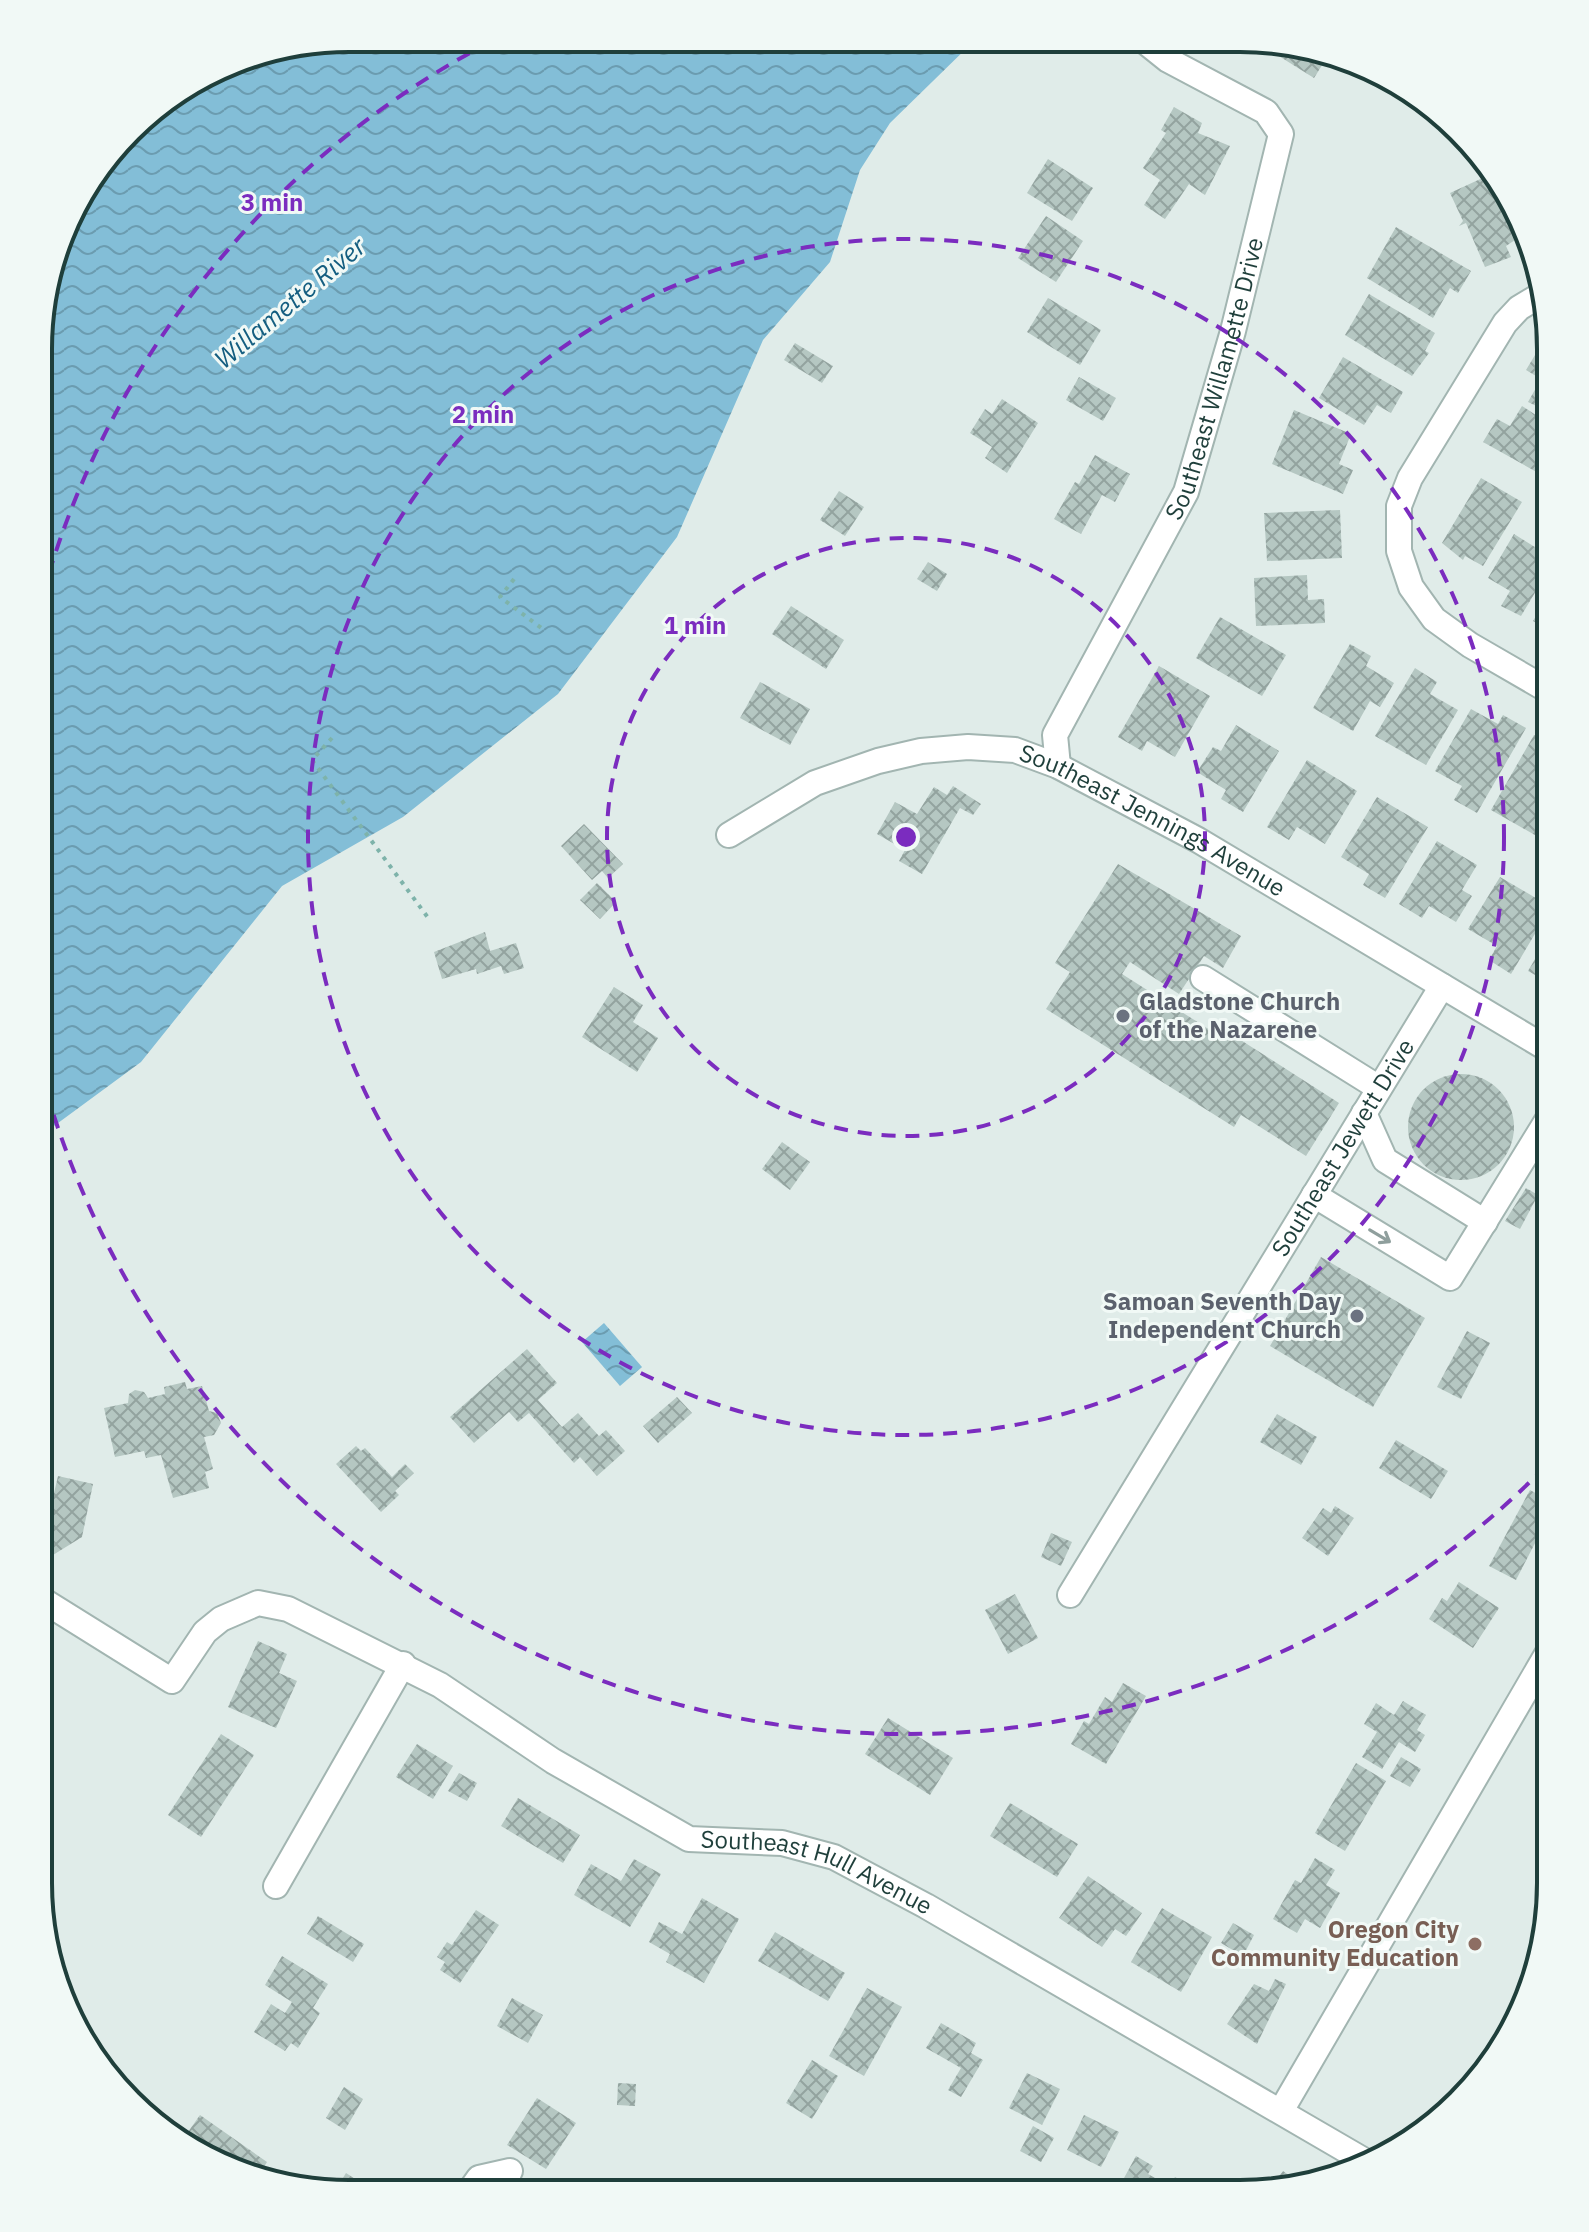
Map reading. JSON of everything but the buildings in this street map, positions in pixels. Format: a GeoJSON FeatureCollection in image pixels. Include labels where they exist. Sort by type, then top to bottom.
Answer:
{"type":"FeatureCollection","features":[{"type":"Feature","properties":{"kind":"street","name":"Southeast Willamette Drive"},"geometry":{"type":"LineString","coordinates":[[1058,766],[1055,735],[1186,492],[1233,331],[1281,134],[1266,112],[1158,52]]}},
{"type":"Feature","properties":{"kind":"street"},"geometry":{"type":"LineString","coordinates":[[1532,300],[1519,308],[1505,323],[1410,478],[1399,506],[1399,551],[1411,587],[1434,619],[1537,683]]}},
{"type":"Feature","properties":{"kind":"street","name":"Southeast Jennings Avenue"},"geometry":{"type":"LineString","coordinates":[[729,835],[815,783],[878,761],[921,751],[968,747],[1015,750],[1058,766],[1198,840],[1537,1043]]}},
{"type":"Feature","properties":{"kind":"street"},"geometry":{"type":"LineString","coordinates":[[1203,978],[1379,1088]]}},
{"type":"Feature","properties":{"kind":"street","name":"Southeast Jewett Drive"},"geometry":{"type":"LineString","coordinates":[[1070,1595],[1442,986]]}},
{"type":"Feature","properties":{"kind":"street"},"geometry":{"type":"LineString","coordinates":[[1364,1113],[1385,1160],[1485,1222]]}},
{"type":"Feature","properties":{"kind":"street"},"geometry":{"type":"LineString","coordinates":[[1314,1195],[1450,1278],[1537,1137]]}},
{"type":"Feature","properties":{"kind":"street","name":"Southeast Hull Avenue"},"geometry":{"type":"LineString","coordinates":[[52,1606],[172,1681],[205,1632],[239,1609],[258,1603],[288,1609],[403,1664],[452,1692],[553,1761],[689,1839],[782,1843],[834,1857],[926,1906],[1356,2156]]}},
{"type":"Feature","properties":{"kind":"street"},"geometry":{"type":"LineString","coordinates":[[276,1886],[403,1664]]}},
{"type":"Feature","properties":{"kind":"street"},"geometry":{"type":"LineString","coordinates":[[1281,2111],[1537,1671]]}},
{"type":"Feature","properties":{"kind":"street"},"geometry":{"type":"LineString","coordinates":[[478,2180],[510,2171]]}},
{"type":"Feature","properties":{"kind":"path"},"geometry":{"type":"LineString","coordinates":[[514,579],[500,597],[544,630]]}},
{"type":"Feature","properties":{"kind":"path"},"geometry":{"type":"LineString","coordinates":[[332,738],[312,760],[429,919]]}},
{"type":"Feature","properties":{"kind":"water","name":"Willamette River"},"geometry":{"type":"Polygon","coordinates":[[[349,52],[963,52],[890,123],[860,170],[830,262],[763,340],[677,537],[558,694],[403,817],[282,886],[141,1062],[52,1127],[53,330],[62,272],[75,235],[92,200],[113,168],[153,126],[200,92],[254,68],[310,55],[349,52]]]}},
{"type":"Feature","properties":{"kind":"water"},"geometry":{"type":"Polygon","coordinates":[[[604,1323],[642,1367],[620,1386],[582,1342],[604,1323]]]}},
{"type":"Feature","properties":{"kind":"place","name":"Gladstone Church of the Nazarene"},"geometry":{"type":"Point","coordinates":[1123,1016]}},
{"type":"Feature","properties":{"kind":"place","name":"Samoan Seventh Day Independent Church"},"geometry":{"type":"Point","coordinates":[1357,1316]}},
{"type":"Feature","properties":{"kind":"place","name":"Oregon City Community Education"},"geometry":{"type":"Point","coordinates":[1475,1944]}}]}
